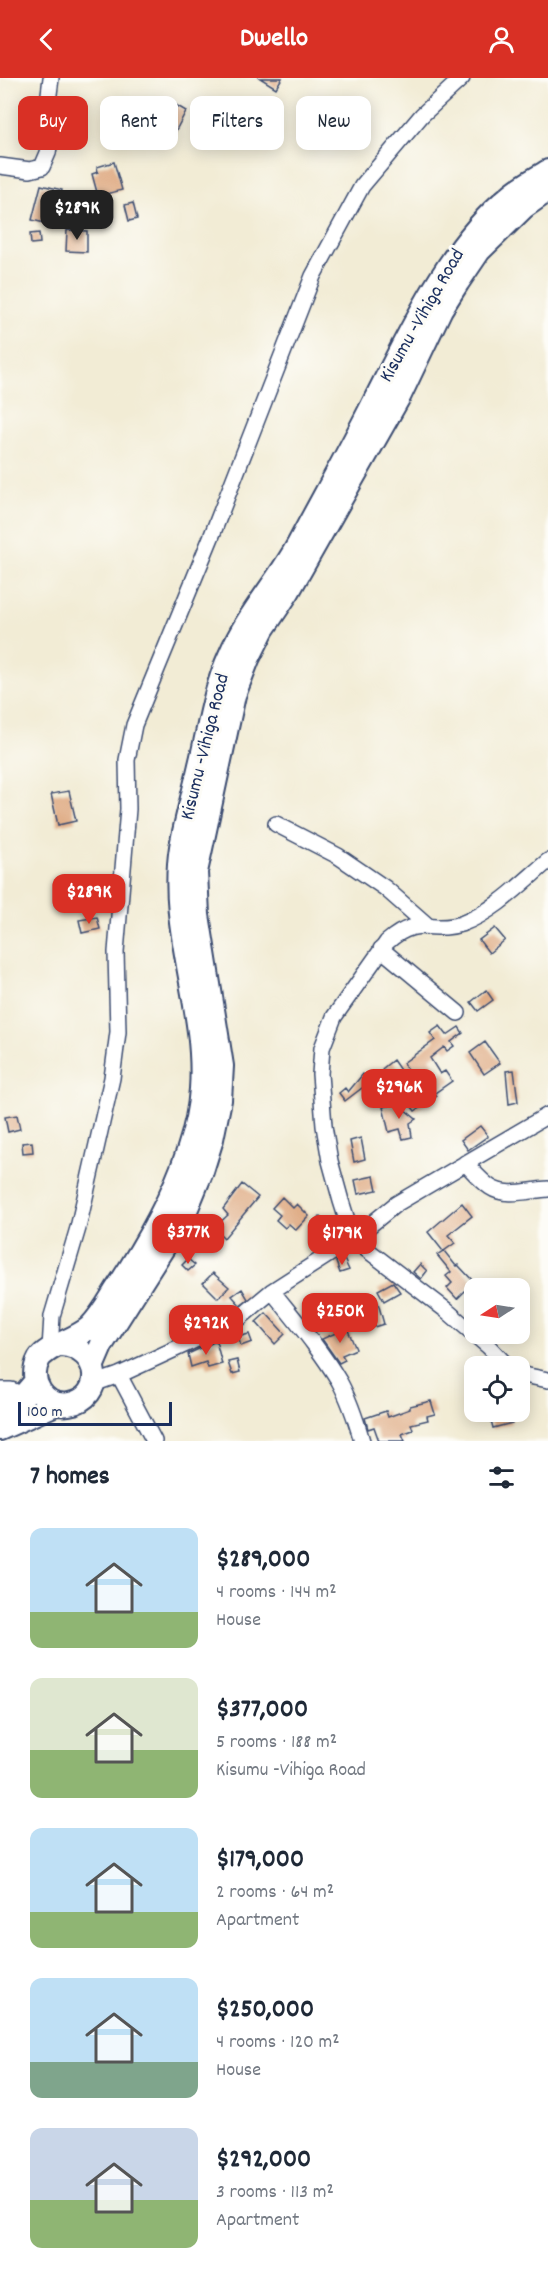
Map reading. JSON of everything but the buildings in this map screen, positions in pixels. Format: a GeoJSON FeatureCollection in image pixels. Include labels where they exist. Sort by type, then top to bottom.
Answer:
{"type":"FeatureCollection","features":[{"type":"Feature","properties":{"kind":"highway","name":"Kisumu -Vihiga Road"},"geometry":{"type":"LineString","coordinates":[[56,1347],[86,1331],[138,1256],[169,1200],[195,1131],[201,1077],[196,1017],[180,900],[181,848],[217,689],[231,652],[258,604],[288,562],[415,322],[447,271],[482,222],[510,195],[548,171]]}},
{"type":"Feature","properties":{"kind":"highway","name":"Kisumu -Vihiga Road"},"geometry":{"type":"LineString","coordinates":[[93,1375],[102,1344],[184,1215],[212,1140],[220,1100],[222,1066],[198,915],[196,872],[206,817],[237,686],[263,629],[288,592],[400,395],[441,309],[479,251],[524,207],[548,190]]}},
{"type":"Feature","properties":{"kind":"highway"},"geometry":{"type":"LineString","coordinates":[[0,1408],[30,1389],[38,1362],[56,1347],[72,1346],[82,1350],[93,1375],[83,1399],[65,1405],[56,1404],[40,1392],[30,1389]]}},
{"type":"Feature","properties":{"kind":"highway"},"geometry":{"type":"LineString","coordinates":[[0,1430],[56,1404]]}},
{"type":"Feature","properties":{"kind":"street"},"geometry":{"type":"LineString","coordinates":[[49,96],[51,78]]}},
{"type":"Feature","properties":{"kind":"street"},"geometry":{"type":"LineString","coordinates":[[56,1347],[52,1316],[78,1228],[112,1078],[118,1032],[116,952],[128,809],[127,760],[134,725],[203,557],[313,276],[362,186],[422,115],[462,78]]}},
{"type":"Feature","properties":{"kind":"street"},"geometry":{"type":"LineString","coordinates":[[0,166],[30,170],[42,167],[48,150]]}},
{"type":"Feature","properties":{"kind":"street"},"geometry":{"type":"LineString","coordinates":[[276,824],[338,856],[385,888],[427,925]]}},
{"type":"Feature","properties":{"kind":"street"},"geometry":{"type":"LineString","coordinates":[[498,1356],[462,1324],[352,1239],[330,1161],[324,1126],[320,1074],[322,1048],[334,1017],[381,949],[396,934],[416,926],[455,926],[471,919],[506,895],[548,861]]}},
{"type":"Feature","properties":{"kind":"street"},"geometry":{"type":"LineString","coordinates":[[381,949],[458,1013]]}},
{"type":"Feature","properties":{"kind":"street"},"geometry":{"type":"LineString","coordinates":[[93,1375],[119,1375],[236,1321],[272,1291],[352,1239],[396,1204],[548,1115]]}},
{"type":"Feature","properties":{"kind":"street"},"geometry":{"type":"LineString","coordinates":[[465,1163],[490,1187],[498,1191],[507,1193],[548,1189]]}},
{"type":"Feature","properties":{"kind":"street"},"geometry":{"type":"LineString","coordinates":[[272,1291],[305,1332],[338,1380],[362,1441]]}},
{"type":"Feature","properties":{"kind":"street"},"geometry":{"type":"LineString","coordinates":[[119,1375],[154,1441]]}},
{"type":"Feature","properties":{"kind":"street"},"geometry":{"type":"LineString","coordinates":[[530,1376],[548,1380]]}},
{"type":"Feature","properties":{"kind":"street"},"geometry":{"type":"LineString","coordinates":[[0,1390],[30,1389]]}}]}
